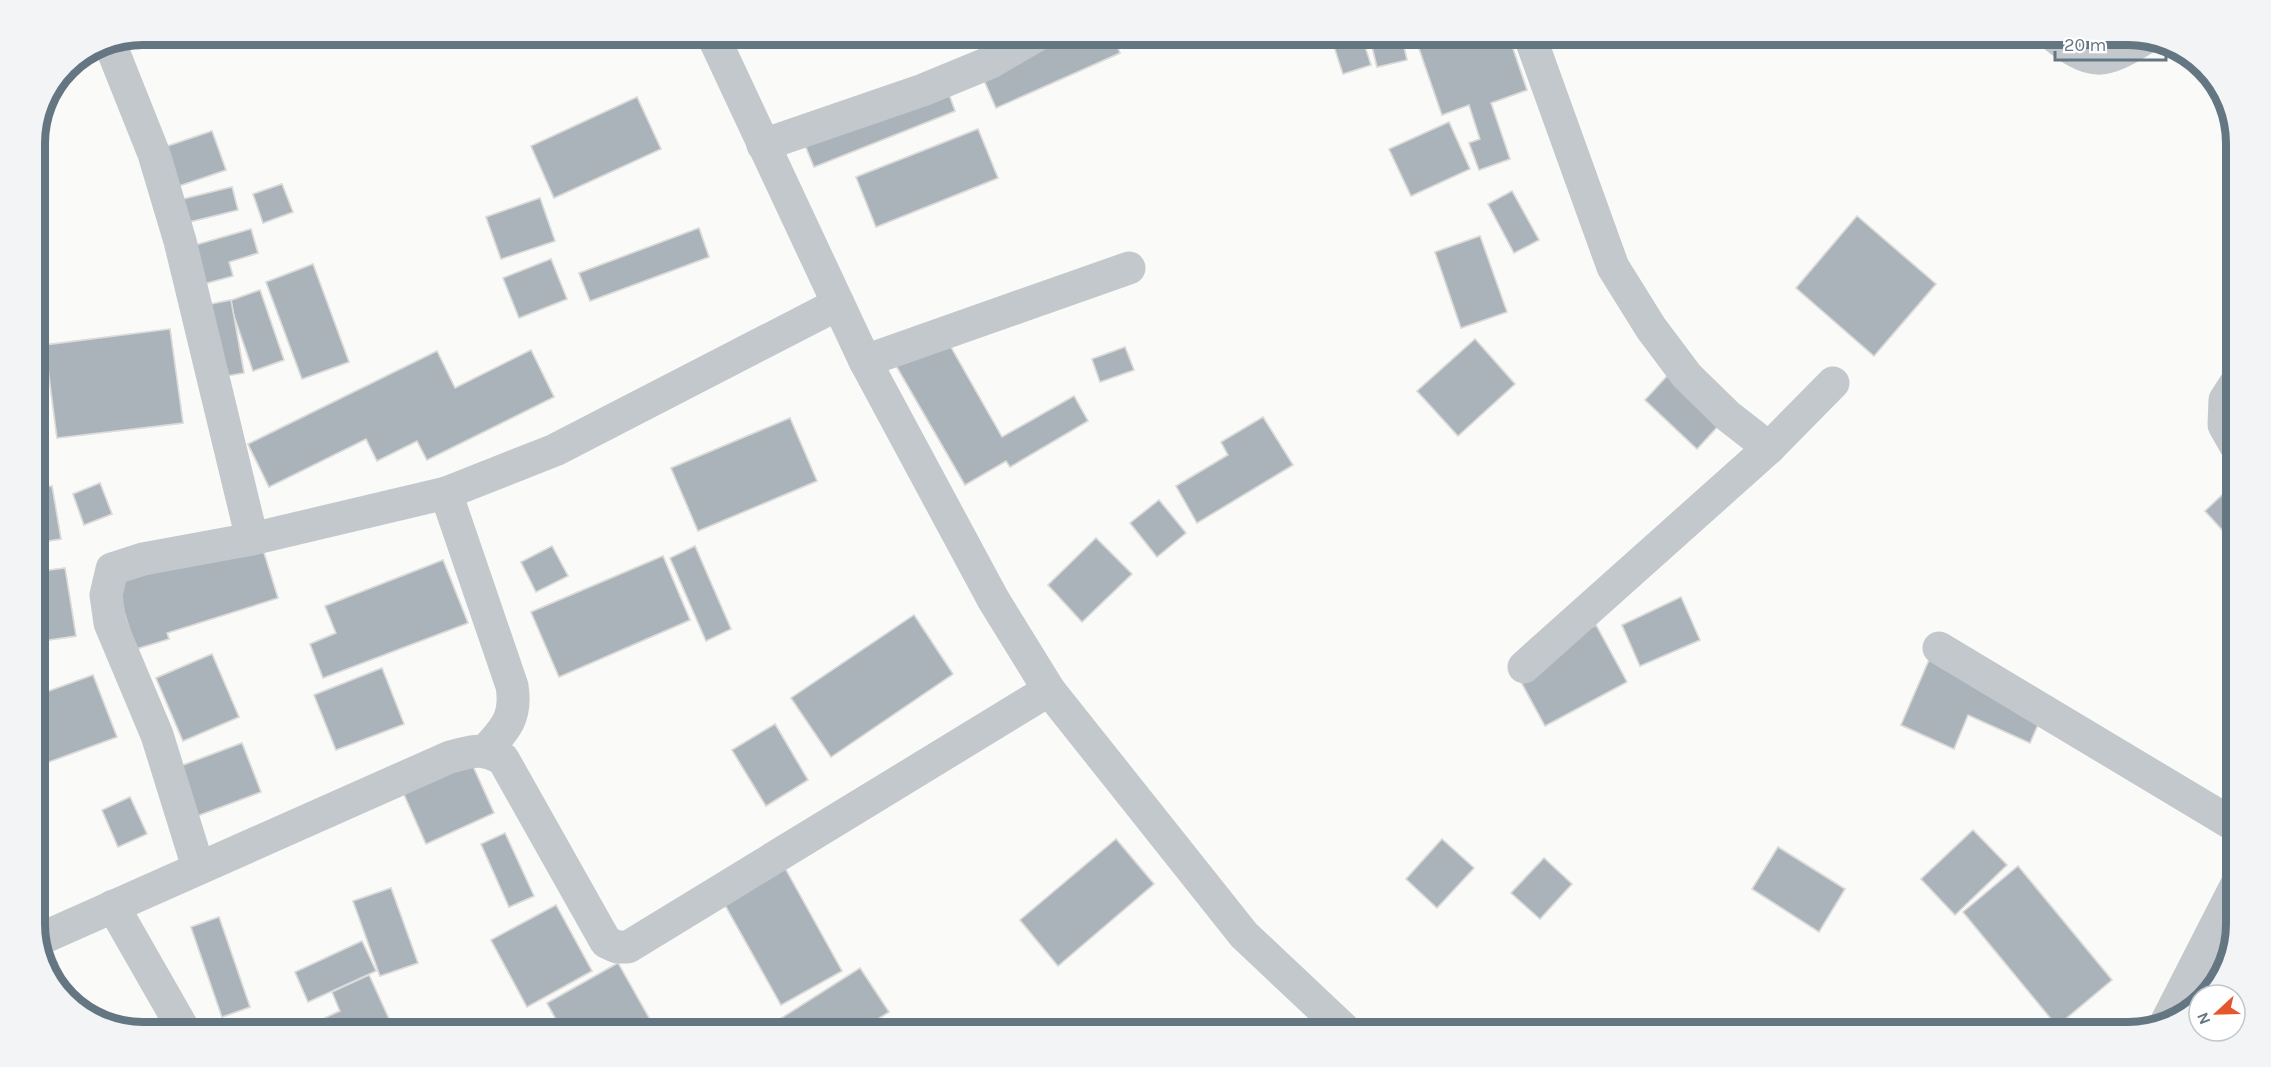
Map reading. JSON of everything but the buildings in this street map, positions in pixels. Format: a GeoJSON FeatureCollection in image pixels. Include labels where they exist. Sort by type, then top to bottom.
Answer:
{"type":"FeatureCollection","features":[{"type":"Feature","properties":{"kind":"street"},"geometry":{"type":"LineString","coordinates":[[717,45],[865,361],[993,599],[1049,690],[1244,935],[1336,1022]]}},
{"type":"Feature","properties":{"kind":"street"},"geometry":{"type":"LineString","coordinates":[[763,145],[923,90],[991,62],[1020,45]]}},
{"type":"Feature","properties":{"kind":"street"},"geometry":{"type":"LineString","coordinates":[[1533,45],[1613,267],[1651,328],[1687,376],[1728,416],[1769,448]]}},
{"type":"Feature","properties":{"kind":"street"},"geometry":{"type":"LineString","coordinates":[[2065,45],[2074,52],[2096,59],[2109,58],[2132,45]]}},
{"type":"Feature","properties":{"kind":"street"},"geometry":{"type":"LineString","coordinates":[[113,50],[154,154],[180,240],[252,539]]}},
{"type":"Feature","properties":{"kind":"street"},"geometry":{"type":"LineString","coordinates":[[865,361],[1129,268]]}},
{"type":"Feature","properties":{"kind":"street"},"geometry":{"type":"LineString","coordinates":[[198,867],[157,735],[110,623],[105,595],[112,569],[143,559],[252,539],[446,493],[555,450],[838,304]]}},
{"type":"Feature","properties":{"kind":"street"},"geometry":{"type":"LineString","coordinates":[[1524,667],[1769,448],[1833,383]]}},
{"type":"Feature","properties":{"kind":"street"},"geometry":{"type":"LineString","coordinates":[[2226,398],[2224,425],[2226,428]]}},
{"type":"Feature","properties":{"kind":"street"},"geometry":{"type":"LineString","coordinates":[[446,493],[512,686],[514,700],[511,720],[486,750]]}},
{"type":"Feature","properties":{"kind":"street"},"geometry":{"type":"LineString","coordinates":[[1939,648],[2226,820]]}},
{"type":"Feature","properties":{"kind":"street"},"geometry":{"type":"LineString","coordinates":[[46,936],[450,757],[486,750],[503,759],[606,942],[617,947],[628,947],[1049,690]]}},
{"type":"Feature","properties":{"kind":"street"},"geometry":{"type":"LineString","coordinates":[[113,906],[179,1022]]}},
{"type":"Feature","properties":{"kind":"street"},"geometry":{"type":"LineString","coordinates":[[2172,1012],[2226,906]]}}]}
